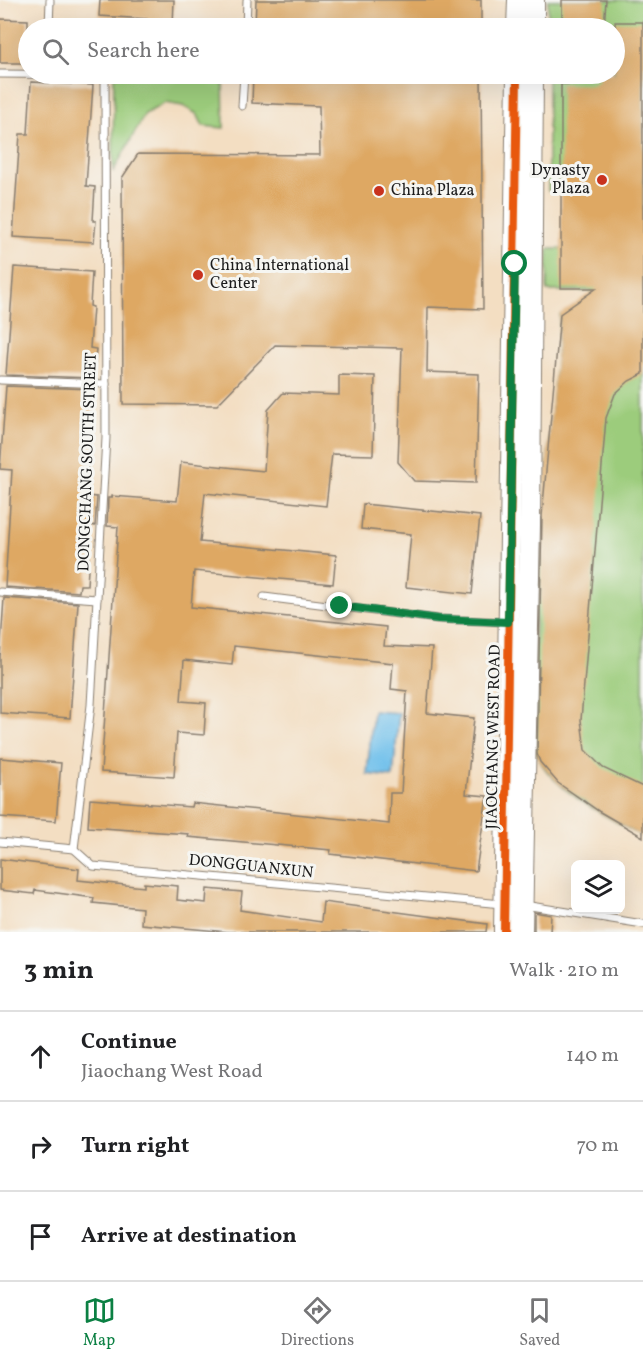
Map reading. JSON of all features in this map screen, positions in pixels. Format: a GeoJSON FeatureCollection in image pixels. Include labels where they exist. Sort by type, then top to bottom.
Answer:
{"type":"FeatureCollection","features":[{"type":"Feature","properties":{"kind":"street"},"geometry":{"type":"LineString","coordinates":[[517,18],[518,0]]}},
{"type":"Feature","properties":{"kind":"street"},"geometry":{"type":"LineString","coordinates":[[534,0],[534,18]]}},
{"type":"Feature","properties":{"kind":"street","name":"JIAOCHANG WEST ROAD"},"geometry":{"type":"LineString","coordinates":[[522,932],[514,904],[508,622],[528,84]]}},
{"type":"Feature","properties":{"kind":"street","name":"JIAOCHANG WEST ROAD"},"geometry":{"type":"LineString","coordinates":[[504,932],[514,904],[530,492],[528,84]]}},
{"type":"Feature","properties":{"kind":"lane"},"geometry":{"type":"LineString","coordinates":[[49,18],[50,0]]}},
{"type":"Feature","properties":{"kind":"lane"},"geometry":{"type":"LineString","coordinates":[[246,18],[247,0]]}},
{"type":"Feature","properties":{"kind":"lane"},"geometry":{"type":"LineString","coordinates":[[0,74],[18,74]]}},
{"type":"Feature","properties":{"kind":"lane","name":"DONGCHANG SOUTH STREET"},"geometry":{"type":"LineString","coordinates":[[74,849],[91,705],[106,438],[105,84]]}},
{"type":"Feature","properties":{"kind":"lane"},"geometry":{"type":"LineString","coordinates":[[242,106],[243,84]]}},
{"type":"Feature","properties":{"kind":"lane"},"geometry":{"type":"LineString","coordinates":[[0,380],[106,384]]}},
{"type":"Feature","properties":{"kind":"lane"},"geometry":{"type":"LineString","coordinates":[[0,592],[97,599]]}},
{"type":"Feature","properties":{"kind":"lane"},"geometry":{"type":"LineString","coordinates":[[264,597],[438,619],[508,622]]}},
{"type":"Feature","properties":{"kind":"lane"},"geometry":{"type":"LineString","coordinates":[[0,842],[74,849]]}},
{"type":"Feature","properties":{"kind":"lane","name":"DONGGUANXUN"},"geometry":{"type":"LineString","coordinates":[[74,849],[93,866],[514,904],[643,924]]}},
{"type":"Feature","properties":{"kind":"green space","name":"Dynasty Plaza"},"geometry":{"type":"Polygon","coordinates":[[[548,0],[643,0],[643,291],[547,291],[548,249],[631,250],[631,190],[548,191],[548,84],[625,84],[625,18],[548,18],[548,0]]]}},
{"type":"Feature","properties":{"kind":"green space"},"geometry":{"type":"Polygon","coordinates":[[[114,84],[223,84],[224,128],[203,126],[197,114],[183,106],[165,103],[145,114],[113,172],[114,84]]]}},
{"type":"Feature","properties":{"kind":"green space"},"geometry":{"type":"Polygon","coordinates":[[[643,310],[643,837],[587,805],[550,775],[536,753],[531,719],[537,584],[560,315],[643,310]]]}},
{"type":"Feature","properties":{"kind":"water"},"geometry":{"type":"Polygon","coordinates":[[[373,711],[399,713],[393,777],[367,774],[373,711]]]}},
{"type":"Feature","properties":{"kind":"building"},"geometry":{"type":"Polygon","coordinates":[[[100,0],[174,0],[173,18],[99,16],[100,0]]]}},
{"type":"Feature","properties":{"kind":"building"},"geometry":{"type":"Polygon","coordinates":[[[256,0],[481,0],[481,18],[255,18],[256,0]]]}},
{"type":"Feature","properties":{"kind":"building"},"geometry":{"type":"Polygon","coordinates":[[[562,0],[606,0],[605,18],[562,18],[562,0]]]}},
{"type":"Feature","properties":{"kind":"building"},"geometry":{"type":"Polygon","coordinates":[[[0,19],[18,20],[18,63],[0,63],[0,19]]]}},
{"type":"Feature","properties":{"kind":"building"},"geometry":{"type":"Polygon","coordinates":[[[625,22],[643,22],[643,374],[629,381],[615,394],[606,418],[581,720],[585,750],[603,768],[643,787],[643,837],[600,812],[558,783],[540,762],[537,754],[542,516],[560,314],[597,288],[561,288],[561,84],[625,84],[625,22]]]}},
{"type":"Feature","properties":{"kind":"building"},"geometry":{"type":"Polygon","coordinates":[[[31,84],[93,85],[86,186],[95,187],[94,242],[13,237],[20,134],[28,134],[31,84]]]}},
{"type":"Feature","properties":{"kind":"building"},"geometry":{"type":"Polygon","coordinates":[[[253,84],[481,84],[483,309],[428,307],[427,372],[479,374],[476,483],[414,481],[398,462],[402,348],[275,345],[217,405],[123,404],[122,178],[138,154],[320,155],[319,106],[252,103],[253,84]]]}},
{"type":"Feature","properties":{"kind":"building"},"geometry":{"type":"Polygon","coordinates":[[[14,267],[92,272],[90,306],[93,307],[90,348],[96,349],[93,378],[6,375],[14,267]]]}},
{"type":"Feature","properties":{"kind":"building"},"geometry":{"type":"Polygon","coordinates":[[[339,375],[375,376],[373,455],[332,454],[326,506],[205,493],[200,542],[336,555],[333,584],[194,571],[191,607],[386,627],[384,646],[432,648],[427,713],[474,718],[466,794],[487,796],[476,871],[330,854],[331,850],[188,837],[189,834],[88,827],[90,799],[191,807],[192,803],[389,824],[390,793],[401,793],[407,691],[391,689],[393,663],[234,646],[232,665],[184,660],[181,701],[206,703],[204,735],[177,733],[174,777],[101,772],[118,527],[107,526],[108,498],[112,496],[177,501],[181,462],[264,471],[268,410],[283,393],[339,395],[339,375]]]}},
{"type":"Feature","properties":{"kind":"building"},"geometry":{"type":"Polygon","coordinates":[[[6,386],[93,389],[86,496],[97,497],[95,526],[91,525],[87,585],[80,585],[79,592],[5,587],[12,470],[0,469],[6,386]]]}},
{"type":"Feature","properties":{"kind":"building"},"geometry":{"type":"Polygon","coordinates":[[[363,504],[480,516],[472,594],[406,587],[411,534],[361,529],[363,504]]]}},
{"type":"Feature","properties":{"kind":"building"},"geometry":{"type":"Polygon","coordinates":[[[4,598],[78,603],[70,718],[0,713],[0,657],[4,598]]]}},
{"type":"Feature","properties":{"kind":"building"},"geometry":{"type":"Polygon","coordinates":[[[0,758],[61,763],[56,821],[0,817],[0,758]]]}},
{"type":"Feature","properties":{"kind":"building"},"geometry":{"type":"Polygon","coordinates":[[[0,859],[79,869],[78,880],[144,887],[144,883],[178,886],[177,900],[206,903],[207,889],[242,892],[240,910],[321,922],[323,902],[487,924],[486,932],[229,932],[141,924],[142,908],[93,903],[94,898],[35,890],[34,894],[0,890],[0,859]]]}},
{"type":"Feature","properties":{"kind":"building"},"geometry":{"type":"Polygon","coordinates":[[[534,912],[551,915],[550,932],[534,932],[534,912]]]}},
{"type":"Feature","properties":{"kind":"cycle path"},"geometry":{"type":"LineString","coordinates":[[504,932],[517,84]]}},
{"type":"Feature","properties":{"kind":"place","name":"Dynasty Plaza"},"geometry":{"type":"Point","coordinates":[602,180]}},
{"type":"Feature","properties":{"kind":"place","name":"China Plaza"},"geometry":{"type":"Point","coordinates":[379,191]}},
{"type":"Feature","properties":{"kind":"place","name":"China International Center"},"geometry":{"type":"Point","coordinates":[198,275]}},
{"type":"Feature","properties":{"kind":"route"},"geometry":{"type":"LineString","coordinates":[[340,606],[438,619],[508,622],[515,264]]}}]}
